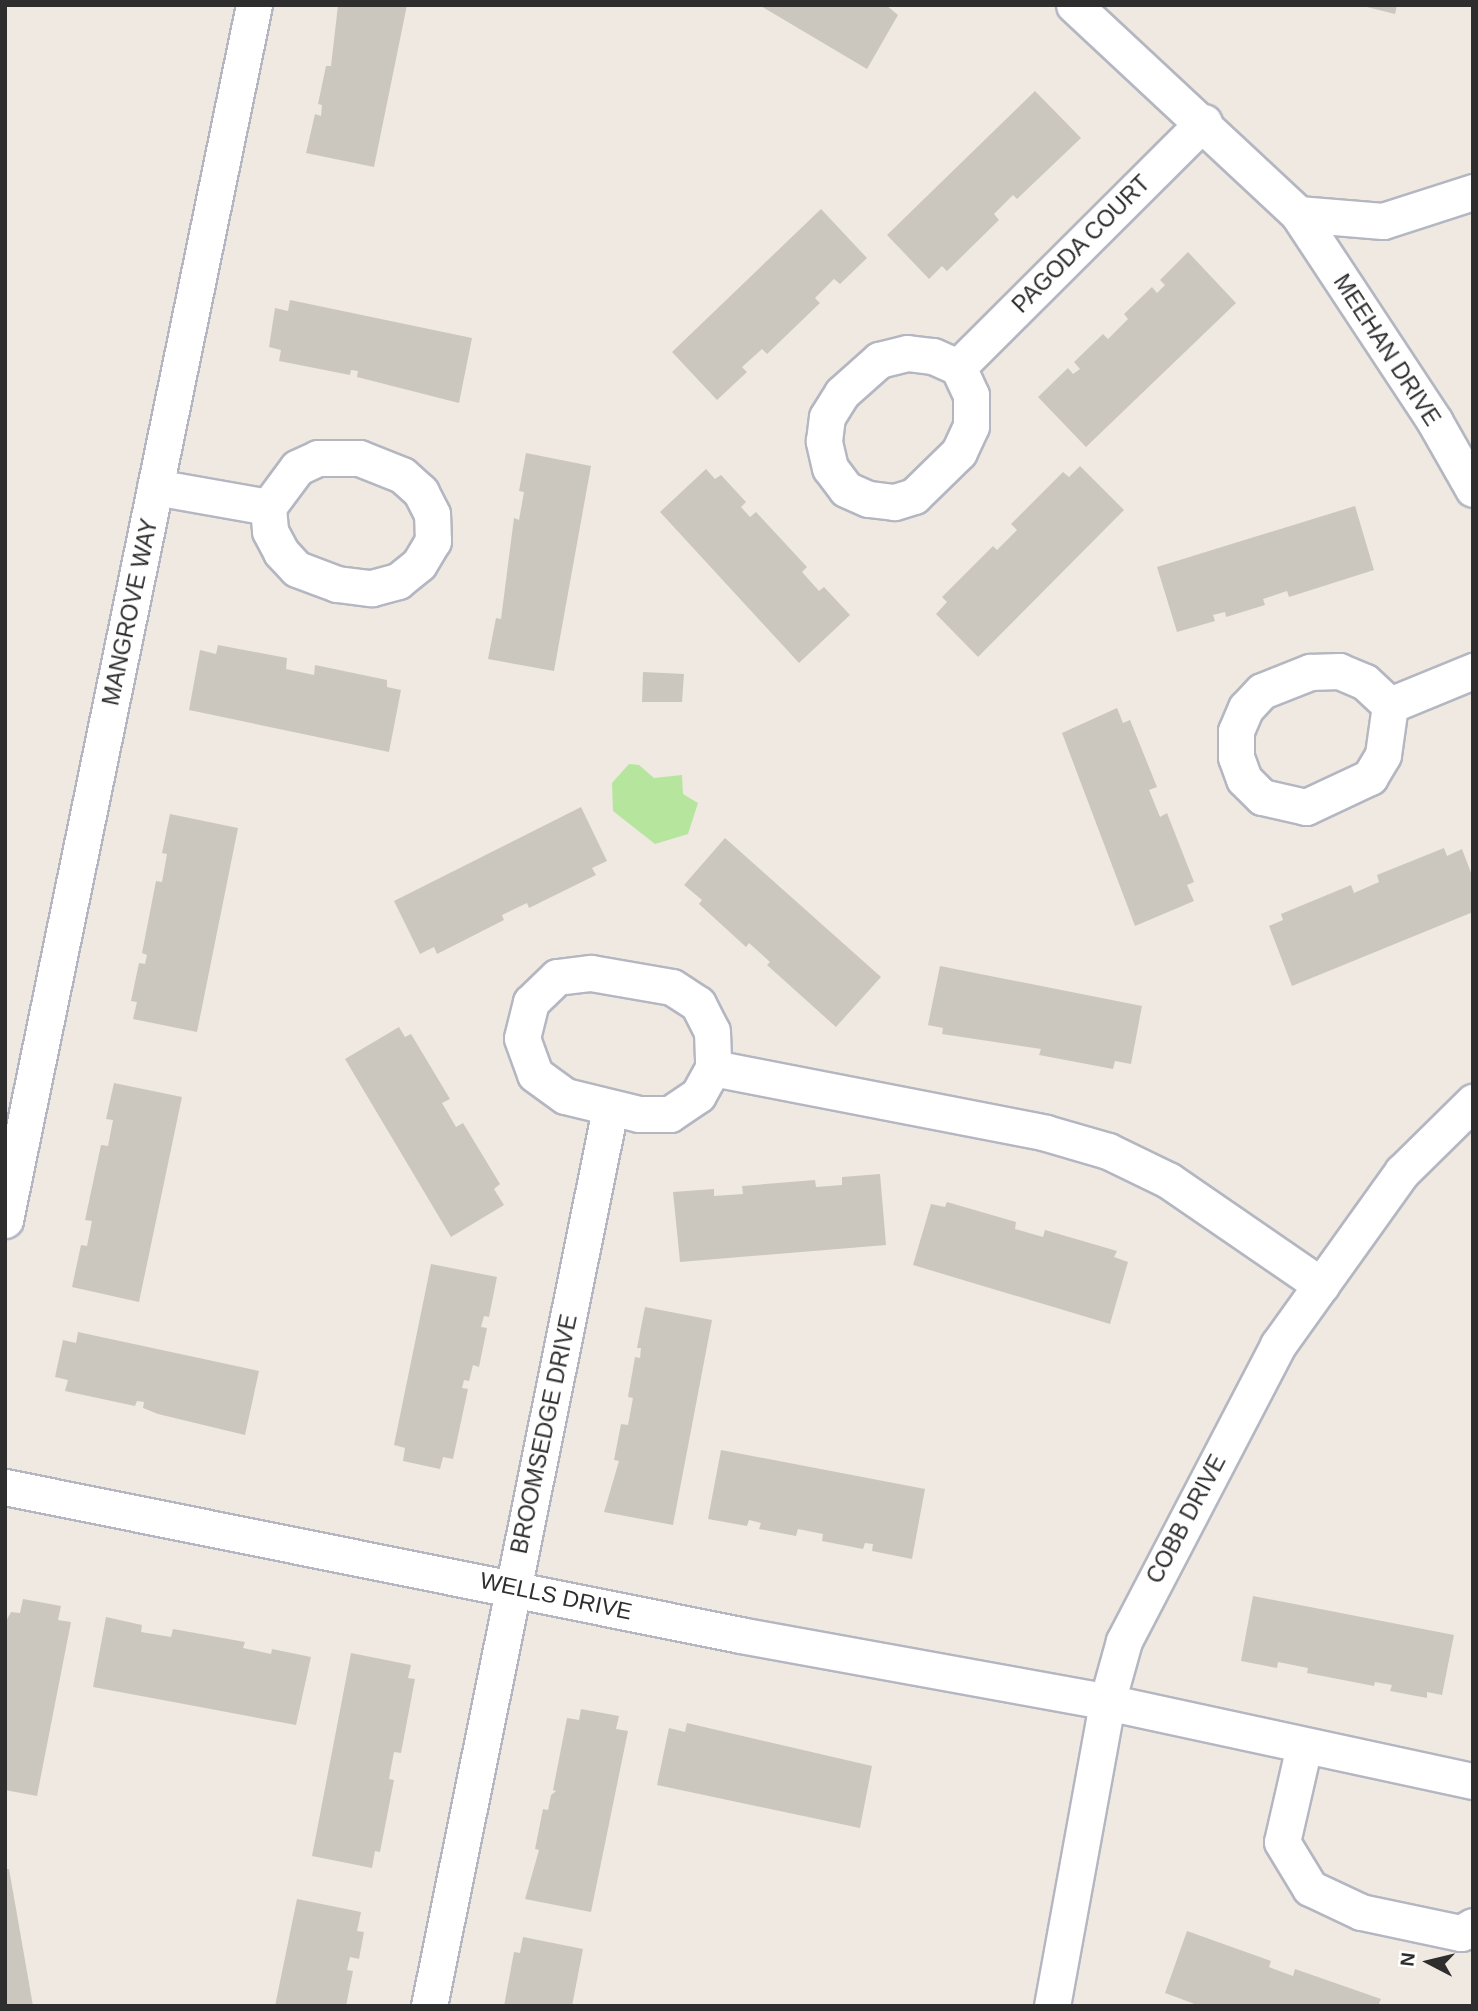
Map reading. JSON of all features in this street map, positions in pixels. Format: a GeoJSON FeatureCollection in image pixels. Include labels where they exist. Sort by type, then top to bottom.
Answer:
{"type":"FeatureCollection","features":[{"type":"Feature","properties":{"kind":"street","name":"MANGROVE WAY"},"geometry":{"type":"LineString","coordinates":[[5,1220],[254,5]]}},
{"type":"Feature","properties":{"kind":"street","name":"MEEHAN DRIVE"},"geometry":{"type":"LineString","coordinates":[[1074,5],[1204,122],[1298,214],[1435,422],[1473,489]]}},
{"type":"Feature","properties":{"kind":"street","name":"PAGODA COURT"},"geometry":{"type":"LineString","coordinates":[[958,367],[1204,122]]}},
{"type":"Feature","properties":{"kind":"street"},"geometry":{"type":"LineString","coordinates":[[1298,214],[1383,221],[1473,192]]}},
{"type":"Feature","properties":{"kind":"street"},"geometry":{"type":"LineString","coordinates":[[907,353],[933,356],[958,367],[971,395],[971,426],[959,452],[914,496],[894,502],[868,499],[846,489],[830,468],[824,441],[827,417],[842,393],[879,360],[907,353]]}},
{"type":"Feature","properties":{"kind":"street"},"geometry":{"type":"LineString","coordinates":[[318,458],[359,458],[402,475],[421,492],[432,514],[433,541],[419,564],[398,581],[372,588],[337,584],[297,569],[281,552],[270,531],[268,507],[297,468],[318,458]]}},
{"type":"Feature","properties":{"kind":"street"},"geometry":{"type":"LineString","coordinates":[[155,487],[268,507]]}},
{"type":"Feature","properties":{"kind":"street"},"geometry":{"type":"LineString","coordinates":[[1339,671],[1365,682],[1390,705],[1383,755],[1370,777],[1306,807],[1262,797],[1244,779],[1236,757],[1236,731],[1246,708],[1262,691],[1310,672],[1339,671]]}},
{"type":"Feature","properties":{"kind":"street"},"geometry":{"type":"LineString","coordinates":[[1390,705],[1473,671]]}},
{"type":"Feature","properties":{"kind":"street"},"geometry":{"type":"LineString","coordinates":[[591,973],[672,987],[698,1004],[712,1031],[713,1068],[698,1094],[670,1114],[610,1109],[565,1096],[535,1074],[522,1038],[531,1002],[557,977],[591,973]]}},
{"type":"Feature","properties":{"kind":"street"},"geometry":{"type":"LineString","coordinates":[[713,1068],[1046,1133],[1108,1151],[1168,1180],[1321,1285]]}},
{"type":"Feature","properties":{"kind":"street","name":"COBB DRIVE"},"geometry":{"type":"LineString","coordinates":[[1052,2006],[1107,1702],[1124,1641],[1278,1345],[1402,1172],[1473,1102]]}},
{"type":"Feature","properties":{"kind":"street","name":"BROOMSEDGE DRIVE"},"geometry":{"type":"LineString","coordinates":[[429,2006],[610,1109]]}},
{"type":"Feature","properties":{"kind":"street","name":"WELLS DRIVE"},"geometry":{"type":"LineString","coordinates":[[5,1488],[512,1587],[740,1635],[1107,1702],[1473,1781]]}},
{"type":"Feature","properties":{"kind":"street"},"geometry":{"type":"LineString","coordinates":[[1304,1746],[1282,1842],[1310,1888],[1361,1912],[1461,1933],[1473,1926]]}},
{"type":"Feature","properties":{"kind":"green space"},"geometry":{"type":"Polygon","coordinates":[[[629,764],[639,765],[654,778],[682,775],[683,794],[698,803],[688,834],[655,844],[613,811],[612,783],[629,764]]]}},
{"type":"Feature","properties":{"kind":"building"},"geometry":{"type":"Polygon","coordinates":[[[338,5],[407,5],[374,167],[306,153],[315,114],[321,116],[322,105],[318,104],[326,66],[331,66],[338,5]]]}},
{"type":"Feature","properties":{"kind":"building"},"geometry":{"type":"Polygon","coordinates":[[[759,5],[886,5],[898,15],[867,69],[759,5]]]}},
{"type":"Feature","properties":{"kind":"building"},"geometry":{"type":"Polygon","coordinates":[[[1359,5],[1397,5],[1395,14],[1359,5]]]}},
{"type":"Feature","properties":{"kind":"building"},"geometry":{"type":"Polygon","coordinates":[[[1035,91],[1081,138],[1017,199],[1013,195],[994,214],[999,220],[947,271],[942,266],[929,279],[887,235],[1035,91]]]}},
{"type":"Feature","properties":{"kind":"building"},"geometry":{"type":"Polygon","coordinates":[[[821,209],[867,258],[840,284],[834,279],[815,298],[820,303],[767,354],[762,349],[742,367],[747,372],[717,400],[672,352],[821,209]]]}},
{"type":"Feature","properties":{"kind":"building"},"geometry":{"type":"Polygon","coordinates":[[[1188,252],[1236,303],[1086,447],[1038,397],[1068,368],[1073,374],[1080,369],[1074,362],[1103,334],[1108,339],[1128,319],[1124,314],[1152,287],[1157,293],[1165,285],[1160,280],[1188,252]]]}},
{"type":"Feature","properties":{"kind":"building"},"geometry":{"type":"Polygon","coordinates":[[[290,300],[472,338],[459,403],[357,377],[358,371],[351,370],[350,375],[279,361],[281,350],[269,347],[275,308],[288,311],[290,300]]]}},
{"type":"Feature","properties":{"kind":"building"},"geometry":{"type":"Polygon","coordinates":[[[526,453],[591,466],[554,671],[488,659],[496,618],[501,619],[514,518],[519,520],[524,492],[519,491],[526,453]]]}},
{"type":"Feature","properties":{"kind":"building"},"geometry":{"type":"Polygon","coordinates":[[[1080,466],[1124,510],[978,657],[936,614],[947,602],[942,597],[993,546],[997,550],[1017,530],[1011,524],[1063,472],[1069,477],[1080,466]]]}},
{"type":"Feature","properties":{"kind":"building"},"geometry":{"type":"Polygon","coordinates":[[[706,469],[715,479],[721,475],[746,502],[741,507],[750,517],[756,512],[807,567],[802,572],[819,591],[824,587],[850,615],[799,663],[660,512],[706,469]]]}},
{"type":"Feature","properties":{"kind":"building"},"geometry":{"type":"Polygon","coordinates":[[[1355,506],[1374,570],[1289,597],[1287,591],[1263,599],[1265,605],[1226,617],[1225,612],[1213,615],[1215,621],[1177,632],[1157,567],[1355,506]]]}},
{"type":"Feature","properties":{"kind":"building"},"geometry":{"type":"Polygon","coordinates":[[[218,645],[287,658],[286,669],[314,675],[315,665],[387,680],[387,687],[401,690],[389,752],[189,710],[200,650],[216,654],[218,645]]]}},
{"type":"Feature","properties":{"kind":"building"},"geometry":{"type":"Polygon","coordinates":[[[643,672],[684,674],[682,702],[642,702],[643,672]]]}},
{"type":"Feature","properties":{"kind":"building"},"geometry":{"type":"Polygon","coordinates":[[[1117,708],[1123,723],[1130,720],[1157,787],[1149,790],[1160,817],[1167,813],[1194,882],[1187,885],[1194,901],[1135,926],[1062,733],[1117,708]]]}},
{"type":"Feature","properties":{"kind":"building"},"geometry":{"type":"Polygon","coordinates":[[[581,807],[607,861],[592,868],[596,875],[529,908],[527,903],[502,915],[504,920],[437,954],[434,947],[420,954],[394,901],[581,807]]]}},
{"type":"Feature","properties":{"kind":"building"},"geometry":{"type":"Polygon","coordinates":[[[170,814],[238,828],[197,1032],[133,1019],[137,1002],[131,1001],[139,963],[145,964],[147,955],[142,953],[156,881],[162,882],[167,854],[162,853],[170,814]]]}},
{"type":"Feature","properties":{"kind":"building"},"geometry":{"type":"Polygon","coordinates":[[[725,838],[881,977],[836,1027],[767,965],[770,962],[749,943],[746,947],[699,904],[702,900],[684,885],[725,838]]]}},
{"type":"Feature","properties":{"kind":"building"},"geometry":{"type":"Polygon","coordinates":[[[1444,848],[1447,856],[1462,849],[1473,878],[1473,912],[1292,986],[1269,926],[1283,920],[1281,914],[1351,885],[1354,893],[1379,882],[1377,875],[1444,848]]]}},
{"type":"Feature","properties":{"kind":"building"},"geometry":{"type":"Polygon","coordinates":[[[940,966],[1142,1006],[1131,1064],[1115,1061],[1113,1069],[1039,1055],[1041,1049],[942,1034],[943,1028],[928,1025],[940,966]]]}},
{"type":"Feature","properties":{"kind":"building"},"geometry":{"type":"Polygon","coordinates":[[[399,1027],[405,1037],[411,1034],[450,1099],[442,1103],[456,1127],[463,1123],[500,1184],[494,1189],[504,1205],[451,1237],[345,1059],[399,1027]]]}},
{"type":"Feature","properties":{"kind":"building"},"geometry":{"type":"Polygon","coordinates":[[[114,1083],[182,1097],[139,1302],[72,1287],[81,1245],[87,1246],[92,1221],[85,1220],[101,1145],[108,1146],[113,1120],[106,1119],[114,1083]]]}},
{"type":"Feature","properties":{"kind":"building"},"geometry":{"type":"Polygon","coordinates":[[[880,1174],[886,1245],[680,1262],[673,1192],[714,1189],[714,1196],[743,1194],[742,1186],[815,1180],[816,1187],[842,1185],[842,1177],[880,1174]]]}},
{"type":"Feature","properties":{"kind":"building"},"geometry":{"type":"Polygon","coordinates":[[[947,1202],[1016,1222],[1015,1229],[1043,1237],[1045,1230],[1117,1251],[1114,1257],[1128,1262],[1110,1324],[913,1265],[931,1204],[945,1207],[947,1202]]]}},
{"type":"Feature","properties":{"kind":"building"},"geometry":{"type":"Polygon","coordinates":[[[431,1264],[497,1277],[489,1317],[484,1316],[481,1327],[487,1328],[479,1367],[473,1365],[469,1381],[464,1380],[462,1388],[468,1389],[453,1459],[443,1457],[440,1469],[403,1461],[405,1448],[394,1445],[431,1264]]]}},
{"type":"Feature","properties":{"kind":"building"},"geometry":{"type":"Polygon","coordinates":[[[645,1307],[712,1320],[673,1525],[604,1512],[619,1461],[614,1460],[621,1424],[628,1425],[633,1398],[628,1397],[635,1357],[640,1358],[641,1348],[637,1348],[645,1307]]]}},
{"type":"Feature","properties":{"kind":"building"},"geometry":{"type":"Polygon","coordinates":[[[78,1332],[259,1371],[245,1435],[158,1414],[143,1408],[144,1402],[137,1401],[135,1406],[65,1391],[68,1380],[55,1377],[63,1340],[76,1343],[78,1332]]]}},
{"type":"Feature","properties":{"kind":"building"},"geometry":{"type":"Polygon","coordinates":[[[721,1450],[925,1489],[912,1559],[872,1551],[873,1544],[865,1543],[863,1549],[822,1541],[823,1534],[798,1529],[796,1536],[759,1529],[761,1523],[749,1520],[747,1526],[708,1519],[721,1450]]]}},
{"type":"Feature","properties":{"kind":"building"},"geometry":{"type":"Polygon","coordinates":[[[1253,1596],[1454,1635],[1442,1695],[1427,1692],[1427,1698],[1390,1691],[1392,1685],[1375,1682],[1374,1686],[1307,1673],[1308,1668],[1278,1662],[1277,1668],[1241,1661],[1253,1596]]]}},
{"type":"Feature","properties":{"kind":"building"},"geometry":{"type":"Polygon","coordinates":[[[23,1599],[61,1606],[58,1620],[71,1622],[37,1796],[5,1790],[5,1623],[11,1612],[20,1613],[23,1599]]]}},
{"type":"Feature","properties":{"kind":"building"},"geometry":{"type":"Polygon","coordinates":[[[106,1617],[142,1625],[141,1632],[171,1637],[173,1629],[245,1642],[243,1648],[271,1654],[272,1649],[311,1657],[296,1725],[93,1687],[106,1617]]]}},
{"type":"Feature","properties":{"kind":"building"},"geometry":{"type":"Polygon","coordinates":[[[351,1653],[411,1665],[408,1678],[415,1679],[401,1753],[394,1752],[389,1779],[394,1780],[380,1852],[375,1851],[372,1868],[312,1856],[351,1653]]]}},
{"type":"Feature","properties":{"kind":"building"},"geometry":{"type":"Polygon","coordinates":[[[581,1709],[619,1716],[616,1729],[628,1731],[591,1912],[525,1899],[539,1850],[535,1849],[543,1809],[548,1810],[551,1795],[556,1791],[553,1790],[567,1718],[579,1720],[581,1709]]]}},
{"type":"Feature","properties":{"kind":"building"},"geometry":{"type":"Polygon","coordinates":[[[687,1723],[872,1766],[860,1828],[657,1785],[669,1728],[685,1732],[687,1723]]]}},
{"type":"Feature","properties":{"kind":"building"},"geometry":{"type":"Polygon","coordinates":[[[5,1869],[9,1869],[33,2006],[5,2006],[5,1869]]]}},
{"type":"Feature","properties":{"kind":"building"},"geometry":{"type":"Polygon","coordinates":[[[297,1899],[361,1912],[357,1931],[364,1932],[359,1959],[350,1957],[347,1970],[353,1971],[346,2006],[275,2006],[297,1899]]]}},
{"type":"Feature","properties":{"kind":"building"},"geometry":{"type":"Polygon","coordinates":[[[1187,1931],[1271,1961],[1269,1967],[1293,1976],[1295,1969],[1381,1999],[1378,2006],[1200,2006],[1165,1993],[1187,1931]]]}},
{"type":"Feature","properties":{"kind":"building"},"geometry":{"type":"Polygon","coordinates":[[[523,1937],[583,1949],[572,2006],[504,2006],[514,1952],[520,1953],[523,1937]]]}}]}
